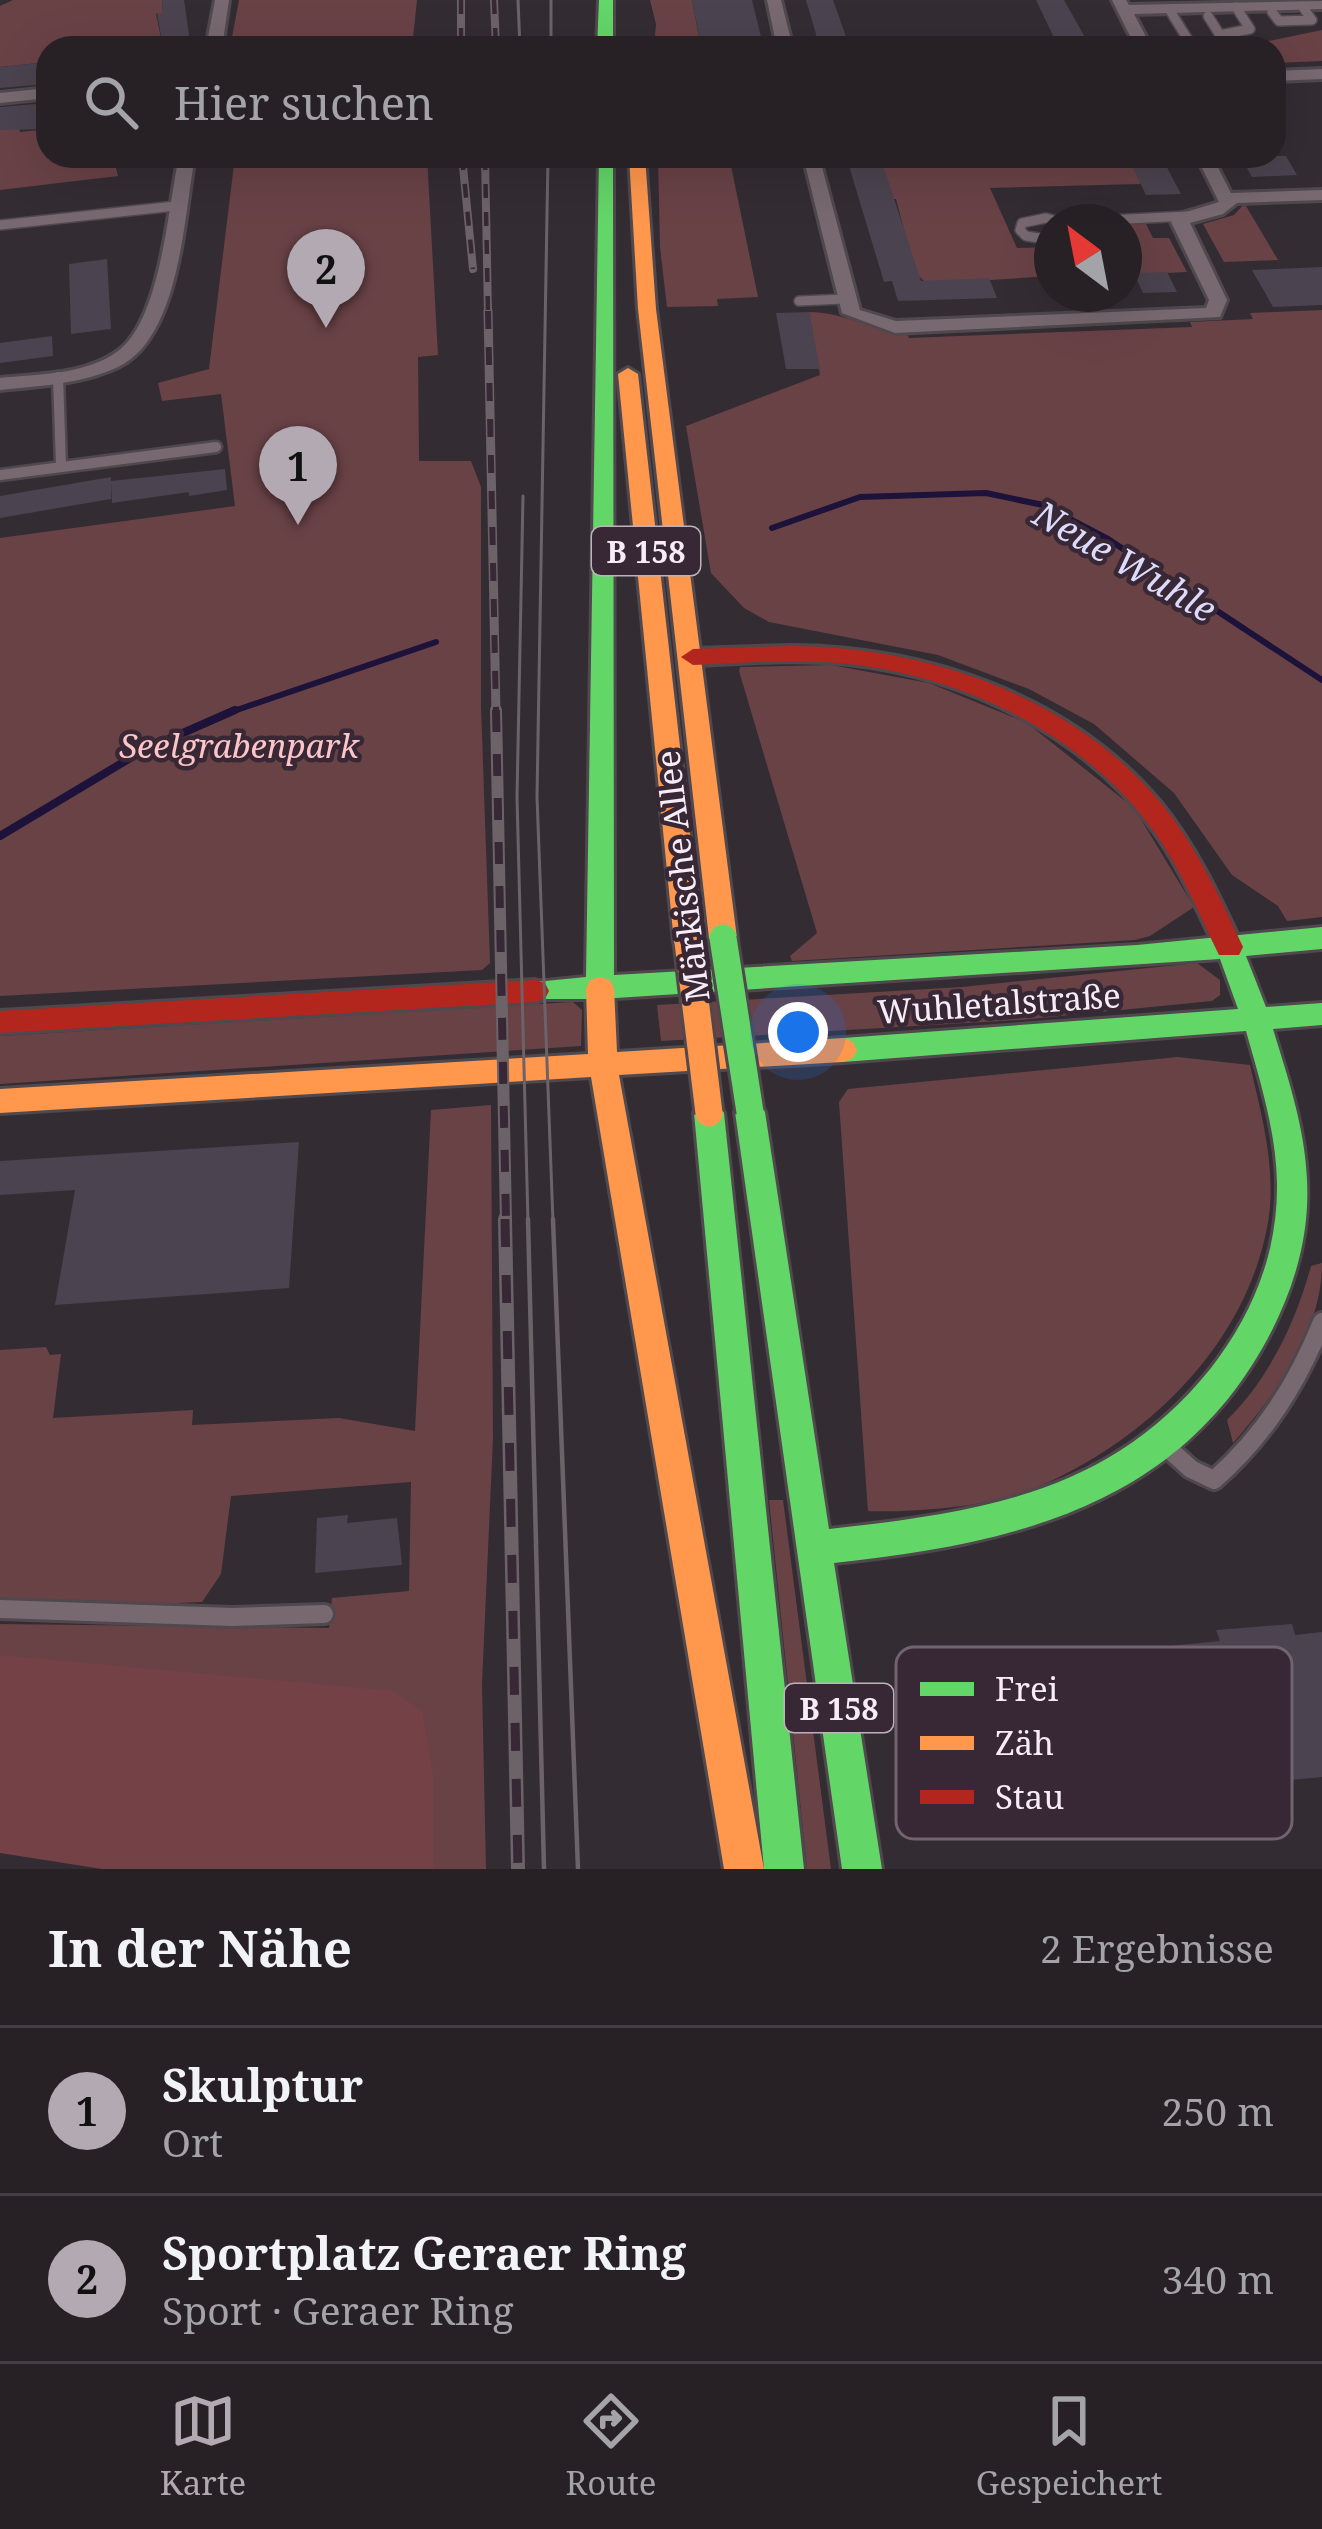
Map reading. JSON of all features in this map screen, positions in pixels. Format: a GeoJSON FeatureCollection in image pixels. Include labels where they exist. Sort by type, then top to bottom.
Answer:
{"type":"FeatureCollection","features":[{"type":"Feature","properties":{"kind":"main road"},"geometry":{"type":"LineString","coordinates":[[610,36],[625,2]]}},
{"type":"Feature","properties":{"kind":"main road"},"geometry":{"type":"LineString","coordinates":[[605,168],[603,1064],[744,1869]]}},
{"type":"Feature","properties":{"kind":"main road","name":"Märkische Allee"},"geometry":{"type":"LineString","coordinates":[[606,168],[709,1112],[784,1869]]}},
{"type":"Feature","properties":{"kind":"main road","name":"Märkische Allee"},"geometry":{"type":"LineString","coordinates":[[638,168],[647,309],[693,657],[723,938],[862,1869]]}},
{"type":"Feature","properties":{"kind":"main road"},"geometry":{"type":"LineString","coordinates":[[693,657],[872,659],[926,671],[1032,714],[1079,744],[1128,785],[1168,831],[1229,946],[1257,1021],[1302,1185],[1269,1308],[1237,1366],[1210,1400],[1125,1474],[1044,1512],[976,1530],[815,1548]]}},
{"type":"Feature","properties":{"kind":"main road","name":"Wuhletalstraße"},"geometry":{"type":"LineString","coordinates":[[0,1022],[600,988],[1322,938]]}},
{"type":"Feature","properties":{"kind":"main road","name":"Wuhletalstraße"},"geometry":{"type":"LineString","coordinates":[[0,1101],[1322,1014]]}},
{"type":"Feature","properties":{"kind":"street"},"geometry":{"type":"LineString","coordinates":[[216,36],[222,0]]}},
{"type":"Feature","properties":{"kind":"street"},"geometry":{"type":"LineString","coordinates":[[774,0],[782,36]]}},
{"type":"Feature","properties":{"kind":"street"},"geometry":{"type":"LineString","coordinates":[[1121,5],[1169,9],[1322,5]]}},
{"type":"Feature","properties":{"kind":"street"},"geometry":{"type":"LineString","coordinates":[[1121,5],[1138,36]]}},
{"type":"Feature","properties":{"kind":"street"},"geometry":{"type":"LineString","coordinates":[[1286,76],[1322,74]]}},
{"type":"Feature","properties":{"kind":"street"},"geometry":{"type":"LineString","coordinates":[[0,98],[36,94]]}},
{"type":"Feature","properties":{"kind":"street"},"geometry":{"type":"LineString","coordinates":[[0,384],[58,377],[108,364],[144,340],[156,306],[184,168]]}},
{"type":"Feature","properties":{"kind":"street"},"geometry":{"type":"LineString","coordinates":[[814,168],[850,313],[895,327],[1205,316],[1216,310],[1219,300],[1180,222],[1187,216],[1222,210],[1227,198]]}},
{"type":"Feature","properties":{"kind":"street"},"geometry":{"type":"LineString","coordinates":[[1211,168],[1227,198]]}},
{"type":"Feature","properties":{"kind":"street"},"geometry":{"type":"LineString","coordinates":[[1227,198],[1322,195]]}},
{"type":"Feature","properties":{"kind":"lane"},"geometry":{"type":"LineString","coordinates":[[1272,12],[1279,21],[1312,20],[1302,6]]}},
{"type":"Feature","properties":{"kind":"lane"},"geometry":{"type":"LineString","coordinates":[[1208,16],[1220,35],[1250,29],[1236,7]]}},
{"type":"Feature","properties":{"kind":"lane"},"geometry":{"type":"LineString","coordinates":[[1169,9],[1186,36]]}},
{"type":"Feature","properties":{"kind":"lane"},"geometry":{"type":"LineString","coordinates":[[0,225],[176,206]]}},
{"type":"Feature","properties":{"kind":"lane"},"geometry":{"type":"LineString","coordinates":[[1142,218],[1187,216]]}},
{"type":"Feature","properties":{"kind":"lane"},"geometry":{"type":"LineString","coordinates":[[1034,221],[1022,224],[1026,236],[1034,237]]}},
{"type":"Feature","properties":{"kind":"lane"},"geometry":{"type":"LineString","coordinates":[[799,301],[844,299]]}},
{"type":"Feature","properties":{"kind":"lane"},"geometry":{"type":"LineString","coordinates":[[58,377],[61,464]]}},
{"type":"Feature","properties":{"kind":"lane"},"geometry":{"type":"LineString","coordinates":[[0,476],[61,464],[216,447]]}},
{"type":"Feature","properties":{"kind":"lane"},"geometry":{"type":"LineString","coordinates":[[1164,1444],[1191,1469],[1214,1480],[1236,1462],[1275,1415],[1307,1361],[1322,1322]]}},
{"type":"Feature","properties":{"kind":"lane"},"geometry":{"type":"LineString","coordinates":[[0,1609],[323,1614]]}},
{"type":"Feature","properties":{"kind":"green space"},"geometry":{"type":"Polygon","coordinates":[[[13,0],[162,0],[163,13],[156,14],[161,36],[36,36],[36,63],[0,67],[0,6],[13,0]]]}},
{"type":"Feature","properties":{"kind":"green space"},"geometry":{"type":"Polygon","coordinates":[[[239,0],[417,0],[413,36],[232,36],[239,0]]]}},
{"type":"Feature","properties":{"kind":"green space"},"geometry":{"type":"Polygon","coordinates":[[[650,0],[692,0],[699,36],[655,36],[650,0]]]}},
{"type":"Feature","properties":{"kind":"green space"},"geometry":{"type":"Polygon","coordinates":[[[1322,30],[1322,61],[1286,62],[1286,37],[1322,30]]]}},
{"type":"Feature","properties":{"kind":"green space"},"geometry":{"type":"Polygon","coordinates":[[[0,130],[36,130],[36,168],[116,168],[118,176],[0,190],[0,130]]]}},
{"type":"Feature","properties":{"kind":"green space","name":"Seelgrabenpark"},"geometry":{"type":"Polygon","coordinates":[[[234,168],[428,168],[438,355],[418,357],[419,461],[471,461],[481,487],[481,706],[490,963],[482,970],[0,996],[0,538],[235,506],[221,394],[162,401],[158,383],[209,369],[234,168]]]}},
{"type":"Feature","properties":{"kind":"green space"},"geometry":{"type":"Polygon","coordinates":[[[658,168],[731,168],[758,297],[717,299],[718,306],[667,307],[658,168]]]}},
{"type":"Feature","properties":{"kind":"green space"},"geometry":{"type":"Polygon","coordinates":[[[875,168],[1133,168],[1141,173],[1140,184],[990,188],[1017,248],[1034,248],[1034,277],[927,284],[915,272],[896,199],[862,200],[875,168]]]}},
{"type":"Feature","properties":{"kind":"green space"},"geometry":{"type":"Polygon","coordinates":[[[1245,203],[1278,260],[1224,262],[1203,224],[1234,215],[1245,203]]]}},
{"type":"Feature","properties":{"kind":"green space"},"geometry":{"type":"Polygon","coordinates":[[[1142,222],[1153,238],[1169,238],[1187,272],[1142,274],[1142,222]]]}},
{"type":"Feature","properties":{"kind":"green space"},"geometry":{"type":"Polygon","coordinates":[[[1322,310],[1322,917],[1287,921],[1278,906],[1232,875],[1174,793],[1094,724],[1029,689],[938,655],[769,622],[744,608],[711,573],[686,426],[820,375],[809,312],[906,332],[909,338],[1192,327],[1190,322],[1253,319],[1250,313],[1322,310]]]}},
{"type":"Feature","properties":{"kind":"green space"},"geometry":{"type":"Polygon","coordinates":[[[831,665],[929,683],[1027,723],[1134,808],[1194,907],[1150,936],[1135,940],[792,961],[790,956],[817,933],[739,671],[740,667],[831,665]]]}},
{"type":"Feature","properties":{"kind":"green space"},"geometry":{"type":"Polygon","coordinates":[[[1197,963],[1220,980],[1220,995],[1212,1001],[1020,1020],[661,1041],[657,1005],[962,987],[1197,963]]]}},
{"type":"Feature","properties":{"kind":"green space"},"geometry":{"type":"Polygon","coordinates":[[[573,1002],[582,1010],[581,1046],[0,1084],[0,1036],[573,1002]]]}},
{"type":"Feature","properties":{"kind":"green space"},"geometry":{"type":"Polygon","coordinates":[[[1178,1057],[1250,1065],[1270,1166],[1270,1208],[1255,1272],[1211,1352],[1148,1419],[1072,1471],[996,1500],[868,1511],[839,1102],[848,1089],[1178,1057]]]}},
{"type":"Feature","properties":{"kind":"green space"},"geometry":{"type":"Polygon","coordinates":[[[491,1105],[493,1438],[482,1684],[486,1869],[433,1869],[433,1774],[0,1655],[0,1624],[329,1628],[332,1598],[409,1591],[411,1482],[231,1496],[221,1574],[202,1602],[107,1606],[0,1600],[0,1350],[46,1347],[50,1355],[61,1354],[53,1418],[193,1410],[192,1425],[339,1418],[415,1431],[431,1110],[491,1105]]]}},
{"type":"Feature","properties":{"kind":"green space"},"geometry":{"type":"Polygon","coordinates":[[[1322,1263],[1314,1313],[1294,1360],[1233,1443],[1227,1420],[1268,1368],[1289,1329],[1311,1266],[1322,1263]]]}},
{"type":"Feature","properties":{"kind":"green space"},"geometry":{"type":"Polygon","coordinates":[[[769,1500],[783,1500],[831,1869],[807,1869],[769,1500]]]}},
{"type":"Feature","properties":{"kind":"shaded area"},"geometry":{"type":"Polygon","coordinates":[[[0,1655],[393,1691],[422,1711],[433,1774],[433,1869],[102,1869],[0,1853],[0,1655]]]}},
{"type":"Feature","properties":{"kind":"building"},"geometry":{"type":"Polygon","coordinates":[[[162,0],[184,0],[189,36],[161,36],[157,13],[163,13],[162,0]]]}},
{"type":"Feature","properties":{"kind":"building"},"geometry":{"type":"Polygon","coordinates":[[[692,0],[752,0],[761,36],[699,36],[692,0]]]}},
{"type":"Feature","properties":{"kind":"building"},"geometry":{"type":"Polygon","coordinates":[[[806,0],[833,0],[846,36],[816,36],[806,0]]]}},
{"type":"Feature","properties":{"kind":"building"},"geometry":{"type":"Polygon","coordinates":[[[1036,0],[1064,0],[1084,36],[1053,36],[1036,0]]]}},
{"type":"Feature","properties":{"kind":"building"},"geometry":{"type":"Polygon","coordinates":[[[36,63],[36,85],[0,88],[0,67],[36,63]]]}},
{"type":"Feature","properties":{"kind":"building"},"geometry":{"type":"Polygon","coordinates":[[[36,104],[36,129],[0,130],[0,107],[36,104]]]}},
{"type":"Feature","properties":{"kind":"building"},"geometry":{"type":"Polygon","coordinates":[[[1286,156],[1297,175],[1252,177],[1247,168],[1286,168],[1286,156]]]}},
{"type":"Feature","properties":{"kind":"building"},"geometry":{"type":"Polygon","coordinates":[[[850,168],[884,168],[921,281],[989,278],[997,298],[898,301],[892,281],[884,282],[850,168]]]}},
{"type":"Feature","properties":{"kind":"building"},"geometry":{"type":"Polygon","coordinates":[[[1133,168],[1167,168],[1181,194],[1146,195],[1133,168]]]}},
{"type":"Feature","properties":{"kind":"building"},"geometry":{"type":"Polygon","coordinates":[[[107,259],[111,329],[71,334],[69,264],[107,259]]]}},
{"type":"Feature","properties":{"kind":"building"},"geometry":{"type":"Polygon","coordinates":[[[1322,267],[1322,305],[1273,307],[1252,270],[1322,267]]]}},
{"type":"Feature","properties":{"kind":"building"},"geometry":{"type":"Polygon","coordinates":[[[1167,272],[1177,292],[1143,293],[1142,273],[1167,272]]]}},
{"type":"Feature","properties":{"kind":"building"},"geometry":{"type":"Polygon","coordinates":[[[809,312],[820,369],[786,369],[776,313],[809,312]]]}},
{"type":"Feature","properties":{"kind":"building"},"geometry":{"type":"Polygon","coordinates":[[[52,336],[53,356],[0,363],[0,343],[52,336]]]}},
{"type":"Feature","properties":{"kind":"building"},"geometry":{"type":"Polygon","coordinates":[[[225,469],[227,490],[189,496],[189,492],[112,503],[111,481],[225,469]]]}},
{"type":"Feature","properties":{"kind":"building"},"geometry":{"type":"Polygon","coordinates":[[[111,477],[111,499],[0,518],[0,496],[111,477]]]}},
{"type":"Feature","properties":{"kind":"building"},"geometry":{"type":"Polygon","coordinates":[[[299,1142],[289,1288],[55,1305],[75,1190],[0,1195],[0,1161],[299,1142]]]}},
{"type":"Feature","properties":{"kind":"building"},"geometry":{"type":"Polygon","coordinates":[[[348,1515],[347,1523],[397,1518],[402,1565],[315,1573],[317,1518],[348,1515]]]}},
{"type":"Feature","properties":{"kind":"building"},"geometry":{"type":"Polygon","coordinates":[[[1292,1624],[1295,1635],[1322,1632],[1322,1777],[1292,1780],[1292,1647],[1169,1647],[1220,1641],[1216,1630],[1292,1624]]]}},
{"type":"Feature","properties":{"kind":"waterway","name":"Neue Wuhle"},"geometry":{"type":"LineString","coordinates":[[772,528],[860,497],[986,493],[1043,505],[1108,539],[1322,680]]}},
{"type":"Feature","properties":{"kind":"waterway","name":"Neue Wuhle"},"geometry":{"type":"LineString","coordinates":[[229,713],[436,642]]}},
{"type":"Feature","properties":{"kind":"waterway","name":"Neue Wuhle"},"geometry":{"type":"LineString","coordinates":[[229,713],[235,710]]}},
{"type":"Feature","properties":{"kind":"waterway","name":"Neue Wuhle"},"geometry":{"type":"LineString","coordinates":[[0,836],[142,751],[229,713]]}},
{"type":"Feature","properties":{"kind":"tram line"},"geometry":{"type":"LineString","coordinates":[[518,0],[520,36]]}},
{"type":"Feature","properties":{"kind":"tram line"},"geometry":{"type":"LineString","coordinates":[[551,0],[551,36]]}},
{"type":"Feature","properties":{"kind":"tram line"},"geometry":{"type":"LineString","coordinates":[[548,168],[537,797],[553,1222]]}},
{"type":"Feature","properties":{"kind":"tram line"},"geometry":{"type":"LineString","coordinates":[[523,496],[517,797],[528,1222]]}},
{"type":"Feature","properties":{"kind":"tram line"},"geometry":{"type":"LineString","coordinates":[[528,1219],[544,1869]]}},
{"type":"Feature","properties":{"kind":"tram line"},"geometry":{"type":"LineString","coordinates":[[553,1219],[578,1869]]}},
{"type":"Feature","properties":{"kind":"railway"},"geometry":{"type":"LineString","coordinates":[[461,0],[461,36]]}},
{"type":"Feature","properties":{"kind":"railway"},"geometry":{"type":"LineString","coordinates":[[494,0],[496,36]]}},
{"type":"Feature","properties":{"kind":"railway"},"geometry":{"type":"LineString","coordinates":[[463,168],[473,269]]}},
{"type":"Feature","properties":{"kind":"railway"},"geometry":{"type":"LineString","coordinates":[[485,168],[488,314]]}},
{"type":"Feature","properties":{"kind":"railway"},"geometry":{"type":"LineString","coordinates":[[488,311],[496,713]]}},
{"type":"Feature","properties":{"kind":"railway"},"geometry":{"type":"LineString","coordinates":[[496,710],[506,1222]]}},
{"type":"Feature","properties":{"kind":"railway"},"geometry":{"type":"LineString","coordinates":[[505,1219],[518,1869]]}},
{"type":"Feature","properties":{"kind":"traffic: fast"},"geometry":{"type":"LineString","coordinates":[[605,36],[606,0]]}},
{"type":"Feature","properties":{"kind":"traffic: fast"},"geometry":{"type":"LineString","coordinates":[[600,988],[605,168]]}},
{"type":"Feature","properties":{"kind":"traffic: fast"},"geometry":{"type":"LineString","coordinates":[[723,938],[750,1112]]}},
{"type":"Feature","properties":{"kind":"traffic: fast"},"geometry":{"type":"LineString","coordinates":[[535,991],[1137,956],[1322,938]]}},
{"type":"Feature","properties":{"kind":"traffic: fast"},"geometry":{"type":"LineString","coordinates":[[1229,947],[1257,1021]]}},
{"type":"Feature","properties":{"kind":"traffic: fast"},"geometry":{"type":"LineString","coordinates":[[843,1050],[1322,1014]]}},
{"type":"Feature","properties":{"kind":"traffic: fast"},"geometry":{"type":"LineString","coordinates":[[815,1548],[938,1533],[1052,1505],[1103,1482],[1152,1451],[1197,1411],[1237,1360],[1261,1319],[1279,1275],[1290,1229],[1288,1140],[1257,1021]]}},
{"type":"Feature","properties":{"kind":"traffic: fast"},"geometry":{"type":"LineString","coordinates":[[750,1112],[862,1869]]}},
{"type":"Feature","properties":{"kind":"traffic: fast"},"geometry":{"type":"LineString","coordinates":[[709,1113],[784,1869]]}},
{"type":"Feature","properties":{"kind":"traffic: slow"},"geometry":{"type":"LineString","coordinates":[[638,168],[647,309],[723,938]]}},
{"type":"Feature","properties":{"kind":"traffic: slow"},"geometry":{"type":"LineString","coordinates":[[628,374],[688,942]]}},
{"type":"Feature","properties":{"kind":"traffic: slow"},"geometry":{"type":"LineString","coordinates":[[688,942],[709,1113]]}},
{"type":"Feature","properties":{"kind":"traffic: slow"},"geometry":{"type":"LineString","coordinates":[[600,988],[603,1064]]}},
{"type":"Feature","properties":{"kind":"traffic: slow"},"geometry":{"type":"LineString","coordinates":[[0,1101],[843,1050]]}},
{"type":"Feature","properties":{"kind":"traffic: slow"},"geometry":{"type":"LineString","coordinates":[[603,1064],[744,1869]]}},
{"type":"Feature","properties":{"kind":"traffic: jam"},"geometry":{"type":"LineString","coordinates":[[693,657],[810,654],[889,662],[969,685],[1045,721],[1112,769],[1155,814],[1191,868],[1229,947]]}},
{"type":"Feature","properties":{"kind":"traffic: jam"},"geometry":{"type":"LineString","coordinates":[[0,1022],[535,991]]}},
{"type":"Feature","properties":{"kind":"place","name":"Sportplatz Geraer Ring"},"geometry":{"type":"Point","coordinates":[326,328]}},
{"type":"Feature","properties":{"kind":"place","name":"Skulptur"},"geometry":{"type":"Point","coordinates":[298,525]}}]}
